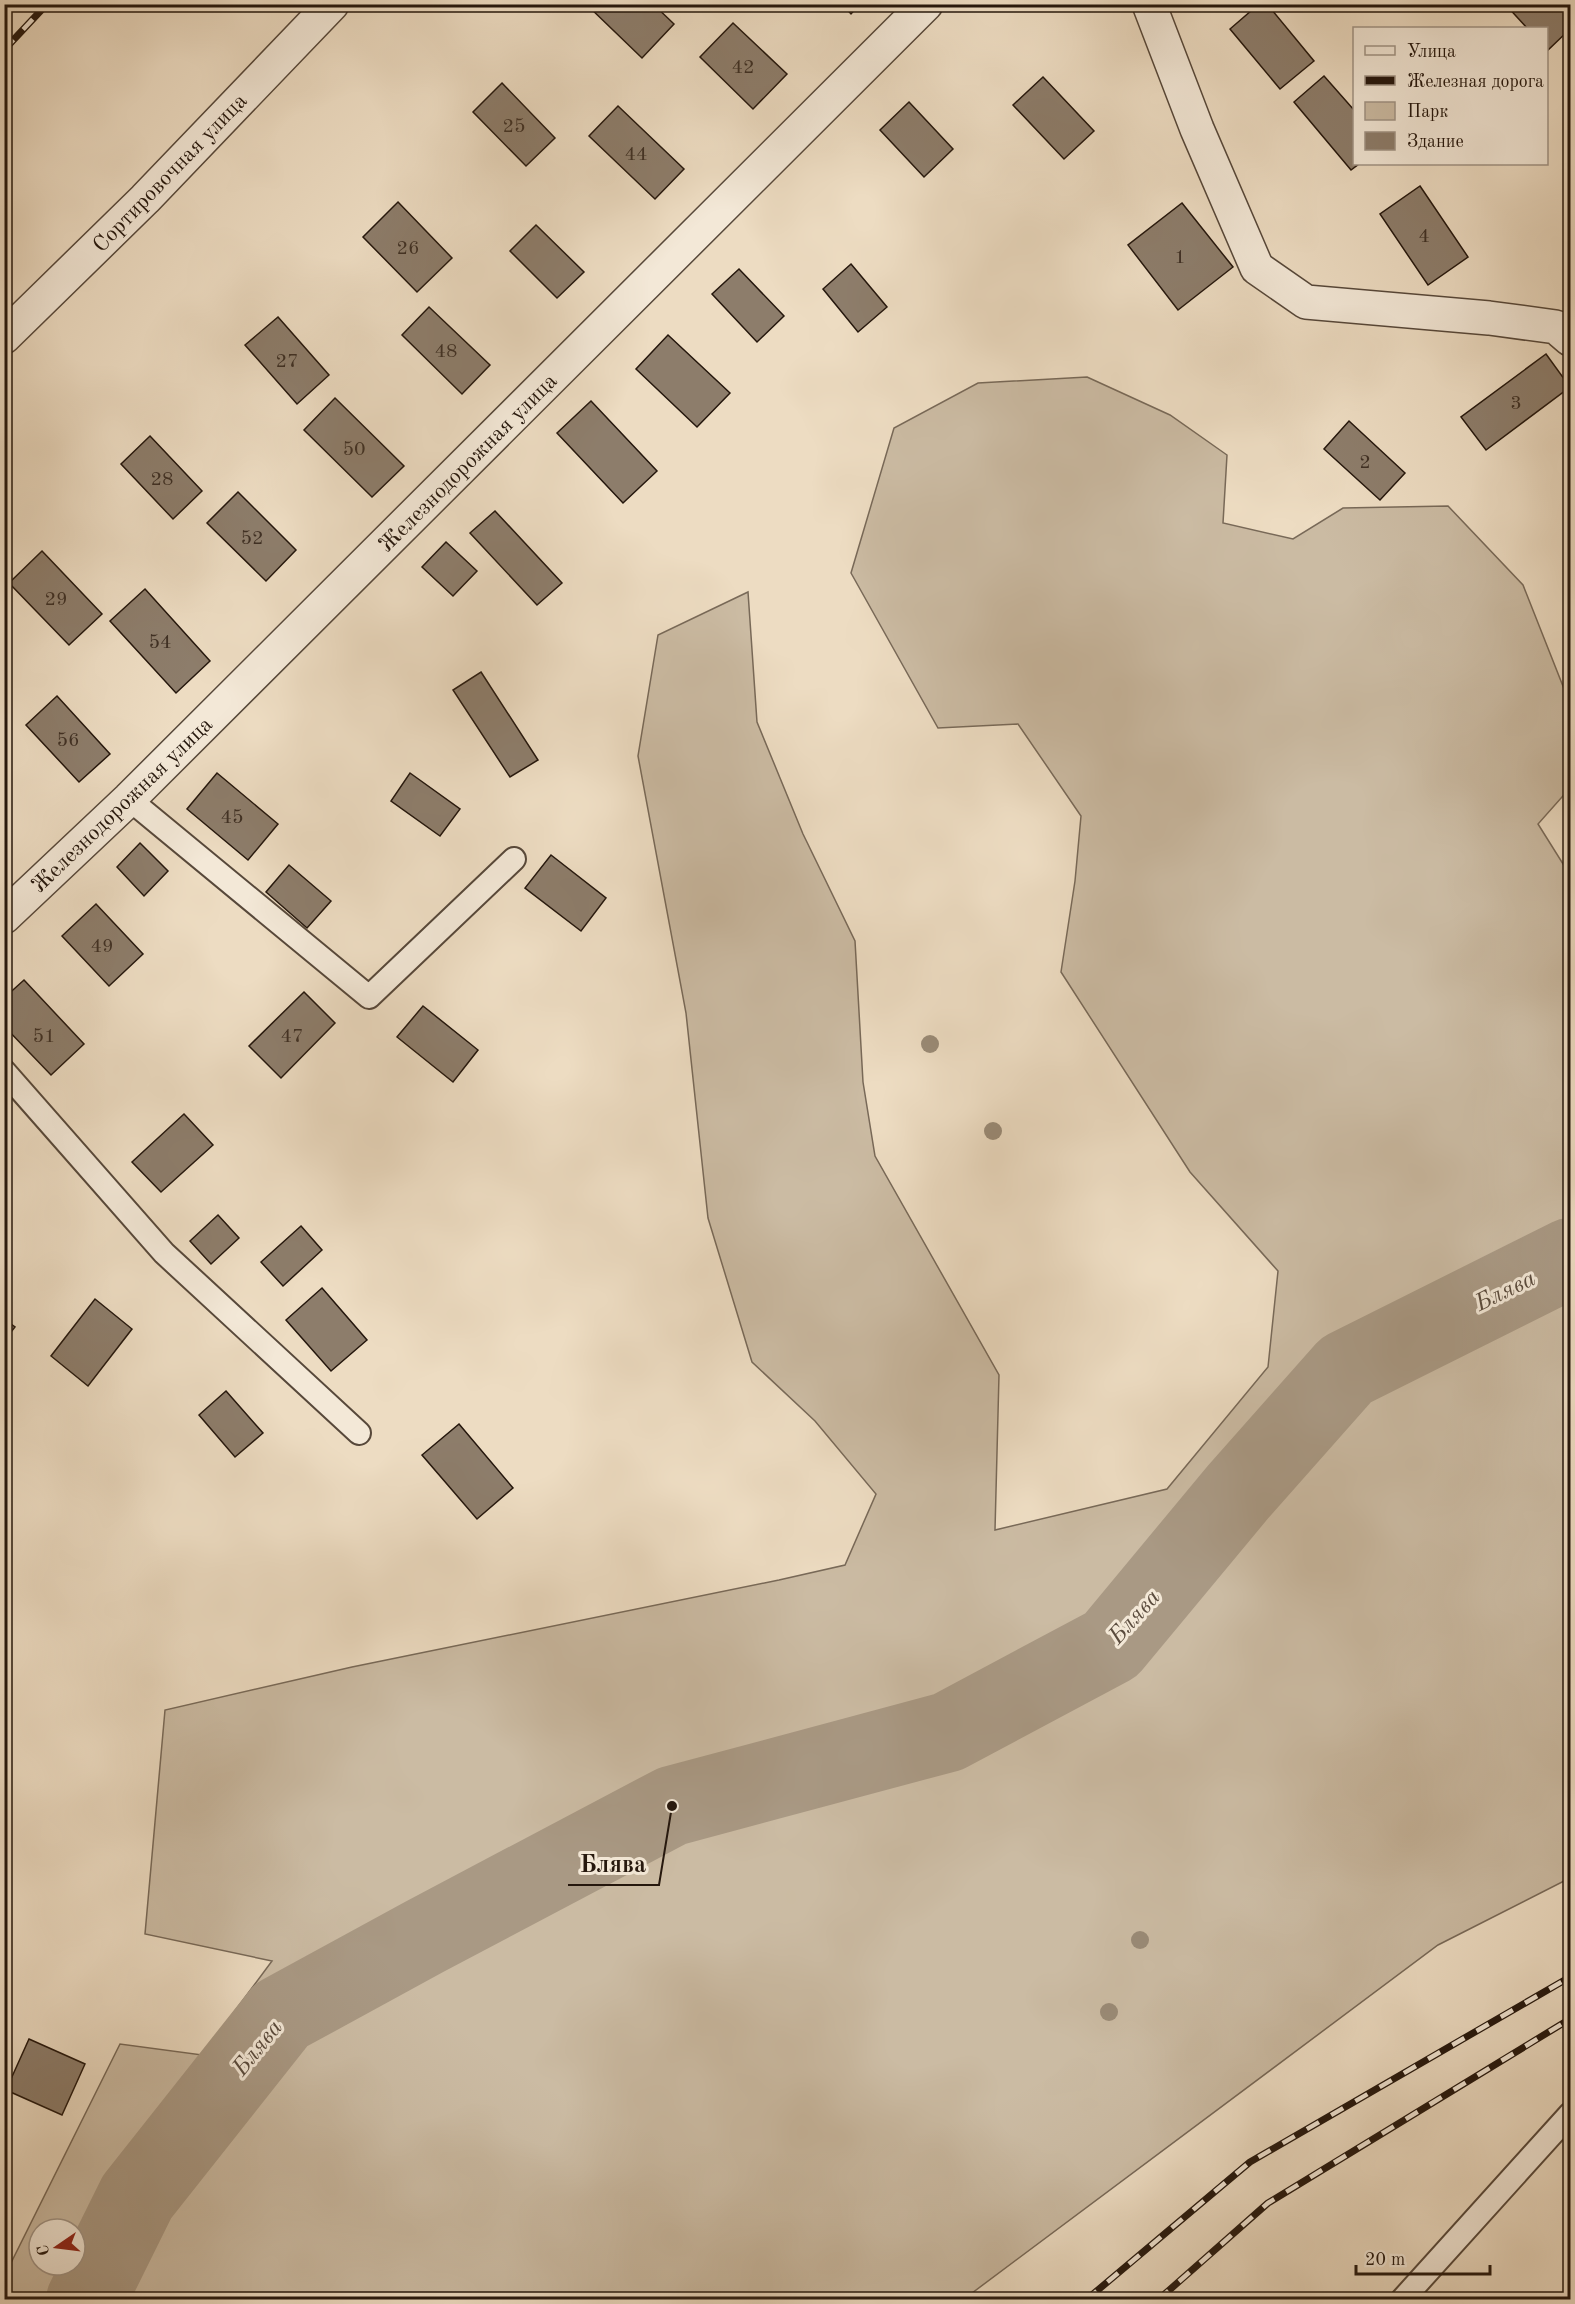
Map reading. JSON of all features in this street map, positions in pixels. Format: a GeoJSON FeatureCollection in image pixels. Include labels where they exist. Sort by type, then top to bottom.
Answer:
{"type":"FeatureCollection","features":[{"type":"Feature","properties":{"kind":"street","name":"Сортировочная улица"},"geometry":{"type":"LineString","coordinates":[[4,337],[145,199],[332,4]]}},
{"type":"Feature","properties":{"kind":"street","name":"Железнодорожная улица"},"geometry":{"type":"LineString","coordinates":[[4,917],[129,799],[926,4]]}},
{"type":"Feature","properties":{"kind":"street"},"geometry":{"type":"LineString","coordinates":[[1149,4],[1197,129],[1257,268],[1306,302],[1489,318],[1556,327],[1570,339]]}},
{"type":"Feature","properties":{"kind":"lane"},"geometry":{"type":"LineString","coordinates":[[129,799],[369,997],[514,859]]}},
{"type":"Feature","properties":{"kind":"lane"},"geometry":{"type":"LineString","coordinates":[[4,1071],[164,1253],[359,1433]]}},
{"type":"Feature","properties":{"kind":"lane"},"geometry":{"type":"LineString","coordinates":[[1402,2300],[1570,2114]]}},
{"type":"Feature","properties":{"kind":"green space"},"geometry":{"type":"Polygon","coordinates":[[[1087,377],[1170,415],[1227,455],[1223,523],[1293,539],[1343,508],[1448,506],[1523,585],[1570,704],[1570,788],[1538,824],[1570,875],[1570,1878],[1438,1945],[964,2299],[5,2299],[5,2275],[27,2231],[27,2277],[87,2277],[87,2217],[34,2217],[120,2044],[202,2055],[272,1961],[145,1934],[165,1710],[352,1667],[845,1565],[876,1494],[815,1421],[752,1362],[708,1218],[686,1013],[638,756],[658,635],[748,592],[757,722],[803,834],[855,941],[863,1082],[875,1156],[999,1375],[995,1530],[1167,1489],[1268,1367],[1278,1271],[1190,1172],[1061,972],[1075,881],[1081,816],[1018,724],[938,728],[851,573],[894,428],[978,383],[1087,377]]]}},
{"type":"Feature","properties":{"kind":"building"},"geometry":{"type":"Polygon","coordinates":[[[586,4],[653,4],[674,24],[642,58],[586,4]]]}},
{"type":"Feature","properties":{"kind":"building"},"geometry":{"type":"Polygon","coordinates":[[[842,4],[860,4],[851,14],[842,4]]]}},
{"type":"Feature","properties":{"kind":"building"},"geometry":{"type":"Polygon","coordinates":[[[1259,4],[1267,4],[1314,61],[1280,89],[1230,29],[1259,4]]]}},
{"type":"Feature","properties":{"kind":"building"},"geometry":{"type":"Polygon","coordinates":[[[1505,4],[1570,4],[1570,29],[1548,50],[1548,27],[1526,27],[1505,4]]]}},
{"type":"Feature","properties":{"kind":"building"},"geometry":{"type":"Polygon","coordinates":[[[733,23],[787,74],[753,109],[700,57],[733,23]]]}},
{"type":"Feature","properties":{"kind":"building"},"geometry":{"type":"Polygon","coordinates":[[[1324,76],[1353,109],[1353,165],[1358,165],[1351,170],[1294,102],[1324,76]]]}},
{"type":"Feature","properties":{"kind":"building"},"geometry":{"type":"Polygon","coordinates":[[[1043,77],[1094,131],[1064,159],[1013,105],[1043,77]]]}},
{"type":"Feature","properties":{"kind":"building"},"geometry":{"type":"Polygon","coordinates":[[[502,83],[555,138],[526,166],[473,112],[502,83]]]}},
{"type":"Feature","properties":{"kind":"building"},"geometry":{"type":"Polygon","coordinates":[[[909,102],[953,149],[924,177],[880,130],[909,102]]]}},
{"type":"Feature","properties":{"kind":"building"},"geometry":{"type":"Polygon","coordinates":[[[618,106],[684,169],[655,199],[589,136],[618,106]]]}},
{"type":"Feature","properties":{"kind":"building"},"geometry":{"type":"Polygon","coordinates":[[[1420,186],[1468,257],[1428,285],[1380,214],[1420,186]]]}},
{"type":"Feature","properties":{"kind":"building"},"geometry":{"type":"Polygon","coordinates":[[[398,202],[452,258],[417,292],[363,237],[398,202]]]}},
{"type":"Feature","properties":{"kind":"building"},"geometry":{"type":"Polygon","coordinates":[[[1182,203],[1233,267],[1178,310],[1128,245],[1182,203]]]}},
{"type":"Feature","properties":{"kind":"building"},"geometry":{"type":"Polygon","coordinates":[[[536,225],[584,272],[557,298],[510,251],[536,225]]]}},
{"type":"Feature","properties":{"kind":"building"},"geometry":{"type":"Polygon","coordinates":[[[851,264],[887,307],[858,332],[823,289],[851,264]]]}},
{"type":"Feature","properties":{"kind":"building"},"geometry":{"type":"Polygon","coordinates":[[[739,269],[784,316],[757,342],[712,294],[739,269]]]}},
{"type":"Feature","properties":{"kind":"building"},"geometry":{"type":"Polygon","coordinates":[[[429,307],[490,365],[462,394],[402,335],[429,307]]]}},
{"type":"Feature","properties":{"kind":"building"},"geometry":{"type":"Polygon","coordinates":[[[278,317],[329,375],[297,404],[245,345],[278,317]]]}},
{"type":"Feature","properties":{"kind":"building"},"geometry":{"type":"Polygon","coordinates":[[[668,335],[730,393],[697,427],[636,369],[668,335]]]}},
{"type":"Feature","properties":{"kind":"building"},"geometry":{"type":"Polygon","coordinates":[[[1546,354],[1570,387],[1486,450],[1461,417],[1546,354]]]}},
{"type":"Feature","properties":{"kind":"building"},"geometry":{"type":"Polygon","coordinates":[[[335,398],[404,466],[372,497],[304,430],[335,398]]]}},
{"type":"Feature","properties":{"kind":"building"},"geometry":{"type":"Polygon","coordinates":[[[591,401],[657,471],[623,503],[557,433],[591,401]]]}},
{"type":"Feature","properties":{"kind":"building"},"geometry":{"type":"Polygon","coordinates":[[[1349,421],[1405,473],[1380,500],[1324,449],[1349,421]]]}},
{"type":"Feature","properties":{"kind":"building"},"geometry":{"type":"Polygon","coordinates":[[[150,436],[202,491],[173,519],[121,464],[150,436]]]}},
{"type":"Feature","properties":{"kind":"building"},"geometry":{"type":"Polygon","coordinates":[[[238,492],[296,550],[266,581],[207,523],[238,492]]]}},
{"type":"Feature","properties":{"kind":"building"},"geometry":{"type":"Polygon","coordinates":[[[495,511],[562,583],[537,605],[470,533],[495,511]]]}},
{"type":"Feature","properties":{"kind":"building"},"geometry":{"type":"Polygon","coordinates":[[[446,542],[477,571],[453,596],[422,567],[446,542]]]}},
{"type":"Feature","properties":{"kind":"building"},"geometry":{"type":"Polygon","coordinates":[[[42,551],[102,614],[69,645],[9,583],[42,551]]]}},
{"type":"Feature","properties":{"kind":"building"},"geometry":{"type":"Polygon","coordinates":[[[145,589],[210,661],[176,693],[110,621],[145,589]]]}},
{"type":"Feature","properties":{"kind":"building"},"geometry":{"type":"Polygon","coordinates":[[[481,672],[538,760],[510,777],[453,690],[481,672]]]}},
{"type":"Feature","properties":{"kind":"building"},"geometry":{"type":"Polygon","coordinates":[[[57,696],[110,754],[79,782],[26,725],[57,696]]]}},
{"type":"Feature","properties":{"kind":"building"},"geometry":{"type":"Polygon","coordinates":[[[217,773],[278,824],[248,860],[187,809],[217,773]]]}},
{"type":"Feature","properties":{"kind":"building"},"geometry":{"type":"Polygon","coordinates":[[[410,773],[460,809],[440,836],[391,801],[410,773]]]}},
{"type":"Feature","properties":{"kind":"building"},"geometry":{"type":"Polygon","coordinates":[[[140,843],[168,871],[144,896],[117,867],[140,843]]]}},
{"type":"Feature","properties":{"kind":"building"},"geometry":{"type":"Polygon","coordinates":[[[551,855],[606,898],[581,931],[525,888],[551,855]]]}},
{"type":"Feature","properties":{"kind":"building"},"geometry":{"type":"Polygon","coordinates":[[[289,865],[331,901],[307,928],[266,892],[289,865]]]}},
{"type":"Feature","properties":{"kind":"building"},"geometry":{"type":"Polygon","coordinates":[[[96,904],[143,954],[109,986],[62,936],[96,904]]]}},
{"type":"Feature","properties":{"kind":"building"},"geometry":{"type":"Polygon","coordinates":[[[24,980],[84,1044],[51,1075],[4,1026],[4,998],[24,980]]]}},
{"type":"Feature","properties":{"kind":"building"},"geometry":{"type":"Polygon","coordinates":[[[304,992],[335,1023],[281,1078],[249,1046],[304,992]]]}},
{"type":"Feature","properties":{"kind":"building"},"geometry":{"type":"Polygon","coordinates":[[[423,1006],[478,1050],[453,1082],[397,1037],[423,1006]]]}},
{"type":"Feature","properties":{"kind":"building"},"geometry":{"type":"Polygon","coordinates":[[[184,1114],[213,1145],[161,1192],[132,1162],[184,1114]]]}},
{"type":"Feature","properties":{"kind":"building"},"geometry":{"type":"Polygon","coordinates":[[[218,1215],[239,1238],[211,1264],[190,1241],[218,1215]]]}},
{"type":"Feature","properties":{"kind":"building"},"geometry":{"type":"Polygon","coordinates":[[[301,1226],[322,1250],[283,1286],[261,1262],[301,1226]]]}},
{"type":"Feature","properties":{"kind":"building"},"geometry":{"type":"Polygon","coordinates":[[[322,1288],[367,1340],[331,1371],[286,1320],[322,1288]]]}},
{"type":"Feature","properties":{"kind":"building"},"geometry":{"type":"Polygon","coordinates":[[[95,1299],[132,1329],[88,1386],[51,1356],[95,1299]]]}},
{"type":"Feature","properties":{"kind":"building"},"geometry":{"type":"Polygon","coordinates":[[[4,1319],[15,1327],[4,1341],[4,1319]]]}},
{"type":"Feature","properties":{"kind":"building"},"geometry":{"type":"Polygon","coordinates":[[[226,1391],[263,1433],[235,1457],[199,1415],[226,1391]]]}},
{"type":"Feature","properties":{"kind":"building"},"geometry":{"type":"Polygon","coordinates":[[[459,1424],[513,1488],[477,1519],[422,1455],[459,1424]]]}},
{"type":"Feature","properties":{"kind":"building"},"geometry":{"type":"Polygon","coordinates":[[[29,2039],[85,2064],[62,2115],[6,2090],[29,2039]]]}},
{"type":"Feature","properties":{"kind":"waterway","name":"Блява"},"geometry":{"type":"LineString","coordinates":[[86,2300],[137,2197],[281,2015],[672,1806],[948,1732],[1111,1645],[1238,1492],[1346,1370],[1570,1258]]}},
{"type":"Feature","properties":{"kind":"railway"},"geometry":{"type":"LineString","coordinates":[[4,50],[47,4]]}},
{"type":"Feature","properties":{"kind":"railway"},"geometry":{"type":"LineString","coordinates":[[1086,2300],[1250,2162],[1570,1977]]}},
{"type":"Feature","properties":{"kind":"railway"},"geometry":{"type":"LineString","coordinates":[[1158,2300],[1268,2203],[1570,2019]]}},
{"type":"Feature","properties":{"kind":"place","name":"Блява"},"geometry":{"type":"Point","coordinates":[672,1806]}}]}
